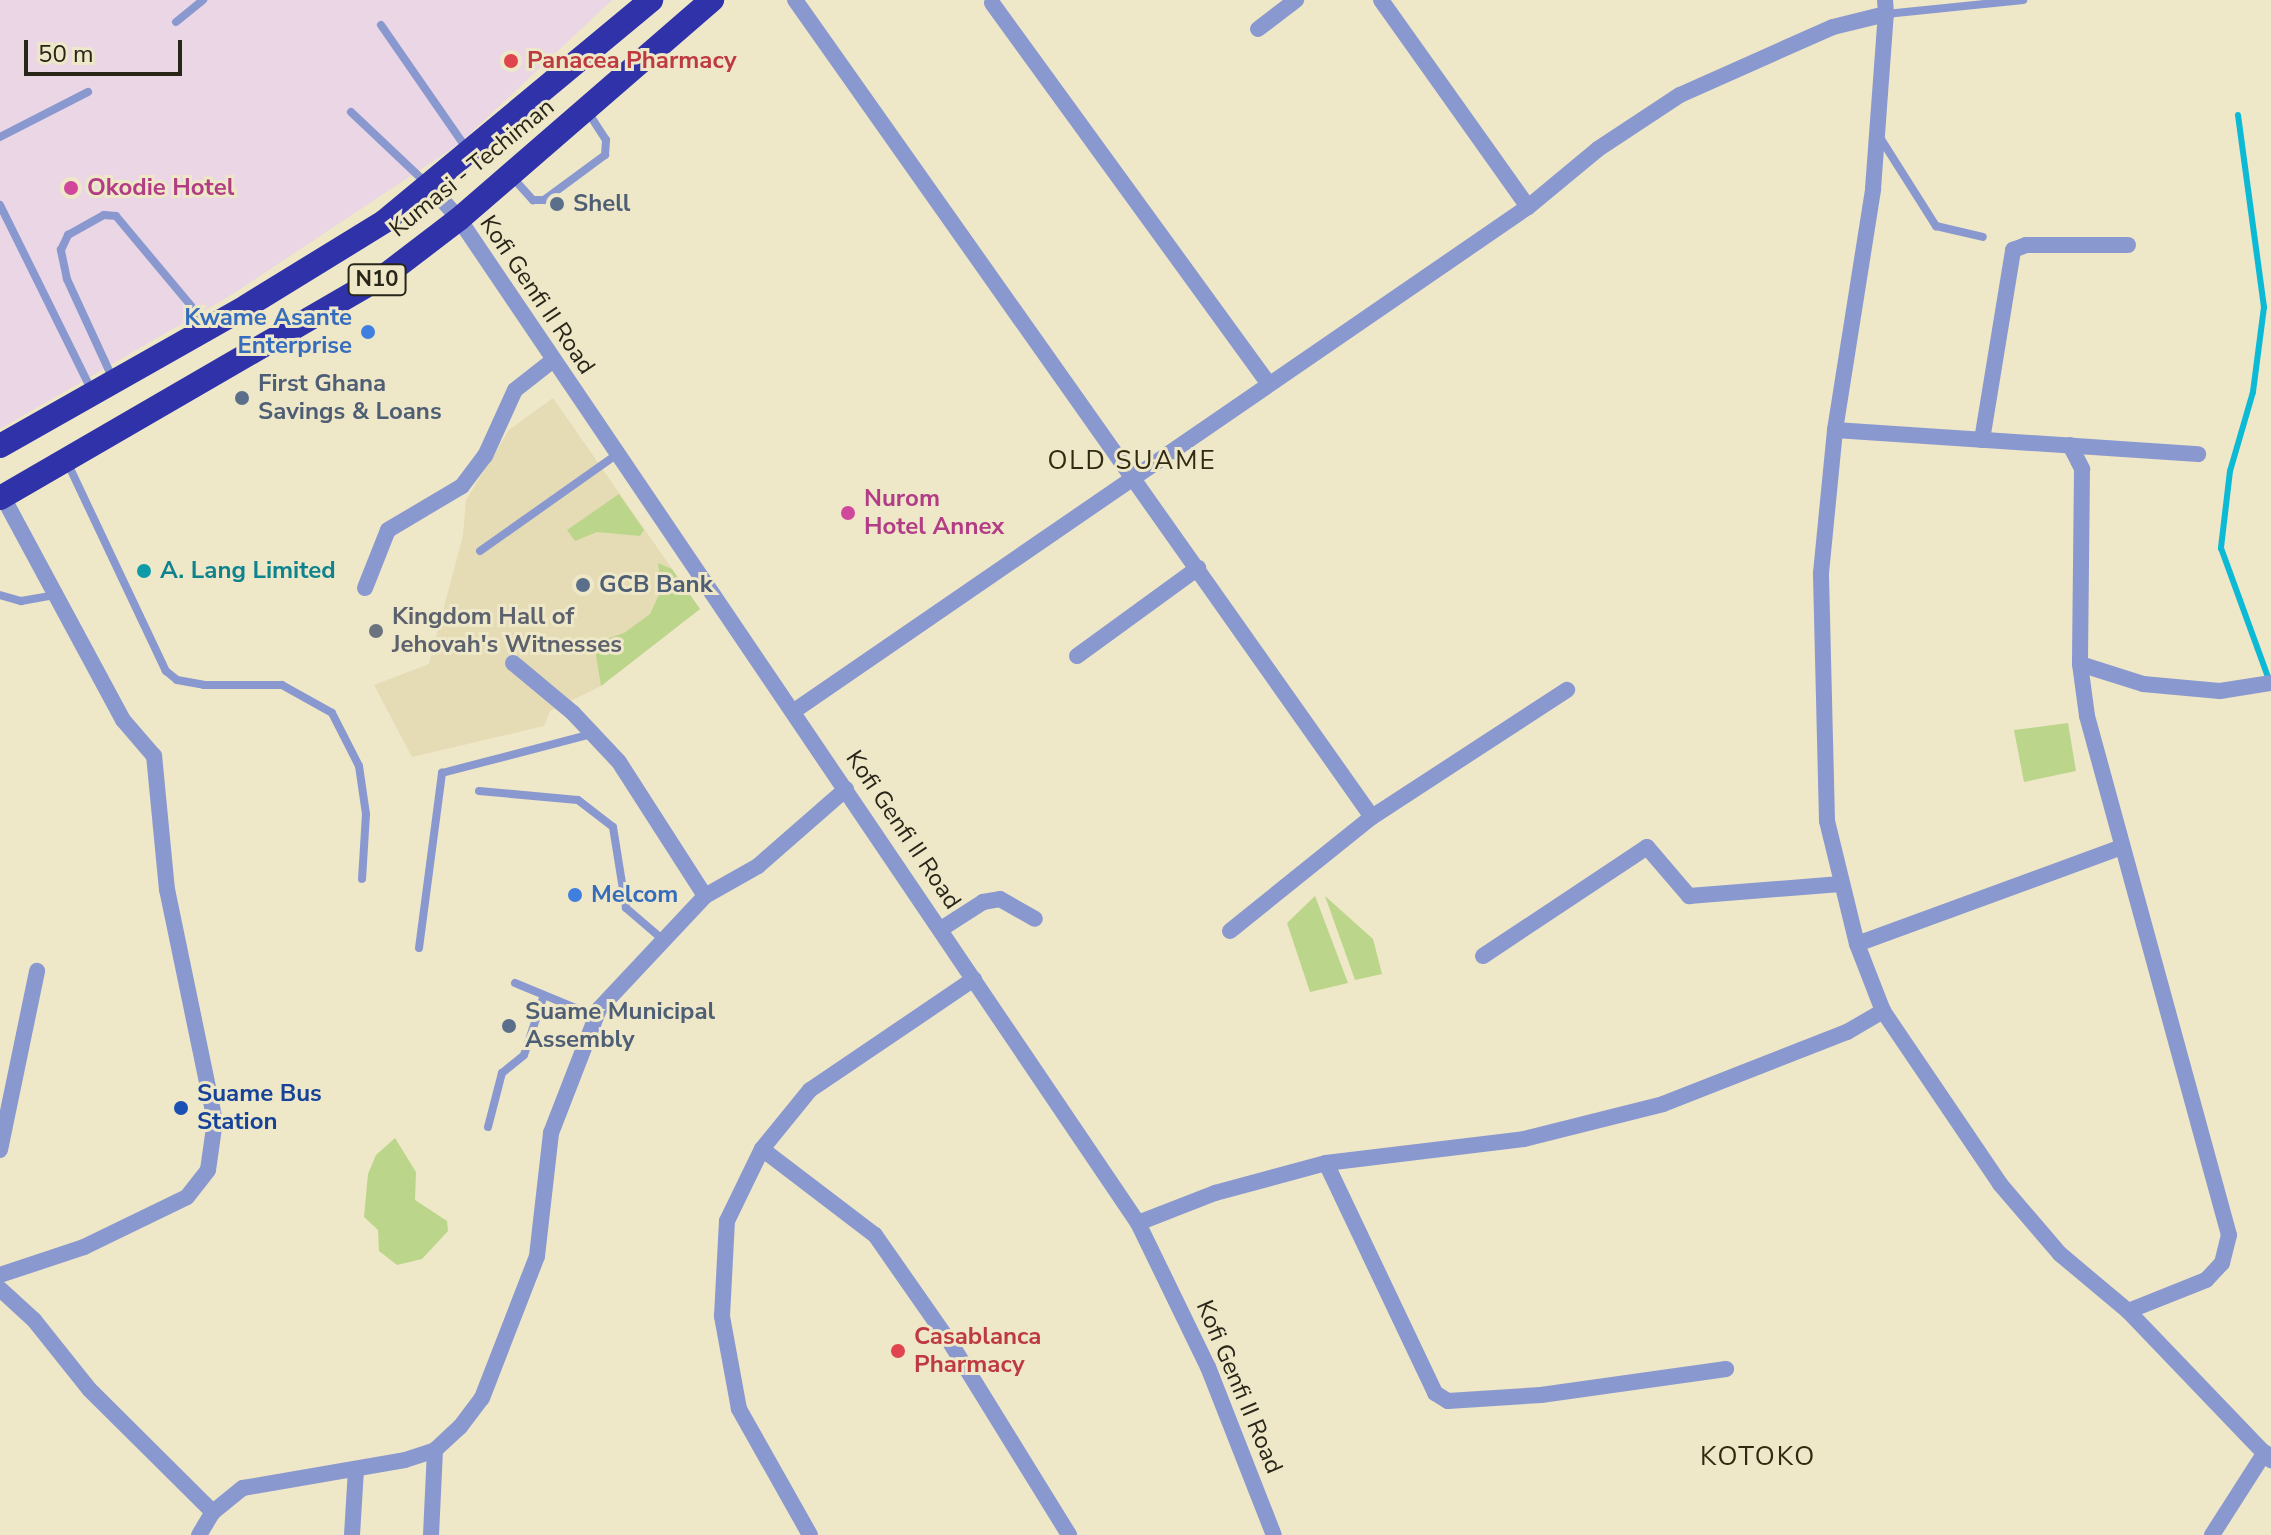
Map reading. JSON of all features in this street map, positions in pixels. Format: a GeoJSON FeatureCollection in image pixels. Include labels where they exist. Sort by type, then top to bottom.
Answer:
{"type":"FeatureCollection","features":[{"type":"Feature","properties":{"kind":"highway","name":"Kumasi - Techiman"},"geometry":{"type":"LineString","coordinates":[[1,498],[337,305],[459,219],[712,0]]}},
{"type":"Feature","properties":{"kind":"highway","name":"N10"},"geometry":{"type":"LineString","coordinates":[[0,446],[331,257],[430,186],[639,4]]}},
{"type":"Feature","properties":{"kind":"street"},"geometry":{"type":"LineString","coordinates":[[795,0],[1372,817]]}},
{"type":"Feature","properties":{"kind":"street"},"geometry":{"type":"LineString","coordinates":[[1258,29],[1296,0]]}},
{"type":"Feature","properties":{"kind":"street"},"geometry":{"type":"LineString","coordinates":[[1381,0],[1528,207]]}},
{"type":"Feature","properties":{"kind":"street"},"geometry":{"type":"LineString","coordinates":[[992,3],[1268,383]]}},
{"type":"Feature","properties":{"kind":"street"},"geometry":{"type":"LineString","coordinates":[[794,711],[1528,207],[1598,149],[1680,95],[1885,7],[1879,136],[1835,430],[1821,573],[1827,821],[1857,944],[1883,1011],[2000,1184],[2060,1254],[2128,1311],[2268,1456],[2212,1535]]}},
{"type":"Feature","properties":{"kind":"street","name":"Kofi Genfi II Road"},"geometry":{"type":"LineString","coordinates":[[430,186],[459,219],[552,361],[794,711],[1138,1223],[1208,1367],[1274,1535]]}},
{"type":"Feature","properties":{"kind":"street"},"geometry":{"type":"LineString","coordinates":[[1982,440],[2013,250],[2026,245],[2128,245]]}},
{"type":"Feature","properties":{"kind":"street"},"geometry":{"type":"LineString","coordinates":[[365,588],[388,530],[462,486],[485,456],[515,390],[552,361]]}},
{"type":"Feature","properties":{"kind":"street"},"geometry":{"type":"LineString","coordinates":[[1835,430],[2198,454]]}},
{"type":"Feature","properties":{"kind":"street"},"geometry":{"type":"LineString","coordinates":[[2070,445],[2082,469],[2080,664],[2096,756],[2229,1235],[2222,1263],[2206,1280],[2128,1311]]}},
{"type":"Feature","properties":{"kind":"street"},"geometry":{"type":"LineString","coordinates":[[0,1275],[84,1247],[187,1197],[208,1170],[215,1121],[167,890],[154,756],[123,720],[1,498]]}},
{"type":"Feature","properties":{"kind":"street"},"geometry":{"type":"LineString","coordinates":[[1077,656],[1198,568]]}},
{"type":"Feature","properties":{"kind":"street"},"geometry":{"type":"LineString","coordinates":[[513,663],[593,734],[669,832],[705,896]]}},
{"type":"Feature","properties":{"kind":"street"},"geometry":{"type":"LineString","coordinates":[[2080,664],[2143,684],[2220,691],[2271,683]]}},
{"type":"Feature","properties":{"kind":"street"},"geometry":{"type":"LineString","coordinates":[[1230,931],[1372,817],[1567,690]]}},
{"type":"Feature","properties":{"kind":"street"},"geometry":{"type":"LineString","coordinates":[[199,1535],[213,1512],[243,1488],[356,1469],[435,1450],[482,1398],[537,1256],[551,1133],[595,1016],[661,938],[705,896],[758,866],[846,789]]}},
{"type":"Feature","properties":{"kind":"street"},"geometry":{"type":"LineString","coordinates":[[1483,956],[1647,847],[1689,896],[1841,884]]}},
{"type":"Feature","properties":{"kind":"street"},"geometry":{"type":"LineString","coordinates":[[1857,944],[2122,847]]}},
{"type":"Feature","properties":{"kind":"street"},"geometry":{"type":"LineString","coordinates":[[941,929],[983,902],[1000,899],[1035,919]]}},
{"type":"Feature","properties":{"kind":"street"},"geometry":{"type":"LineString","coordinates":[[0,1150],[37,971]]}},
{"type":"Feature","properties":{"kind":"street"},"geometry":{"type":"LineString","coordinates":[[810,1535],[739,1409],[722,1316],[727,1221],[762,1149],[810,1090],[974,979]]}},
{"type":"Feature","properties":{"kind":"street"},"geometry":{"type":"LineString","coordinates":[[1138,1223],[1215,1193],[1326,1163],[1524,1139],[1663,1104],[1847,1032],[1883,1011]]}},
{"type":"Feature","properties":{"kind":"street"},"geometry":{"type":"LineString","coordinates":[[762,1149],[875,1235],[953,1347],[1069,1535]]}},
{"type":"Feature","properties":{"kind":"street"},"geometry":{"type":"LineString","coordinates":[[1326,1163],[1435,1393],[1448,1401],[1627,1385],[1726,1369]]}},
{"type":"Feature","properties":{"kind":"street"},"geometry":{"type":"LineString","coordinates":[[0,1289],[34,1320],[89,1389],[213,1512]]}},
{"type":"Feature","properties":{"kind":"street"},"geometry":{"type":"LineString","coordinates":[[431,1535],[435,1450]]}},
{"type":"Feature","properties":{"kind":"street"},"geometry":{"type":"LineString","coordinates":[[352,1535],[356,1469]]}},
{"type":"Feature","properties":{"kind":"lane"},"geometry":{"type":"LineString","coordinates":[[176,22],[203,0]]}},
{"type":"Feature","properties":{"kind":"lane"},"geometry":{"type":"LineString","coordinates":[[1885,7],[2023,0]]}},
{"type":"Feature","properties":{"kind":"lane"},"geometry":{"type":"LineString","coordinates":[[381,25],[470,153]]}},
{"type":"Feature","properties":{"kind":"lane"},"geometry":{"type":"LineString","coordinates":[[0,137],[88,92]]}},
{"type":"Feature","properties":{"kind":"lane"},"geometry":{"type":"LineString","coordinates":[[511,175],[533,200],[544,200],[605,155],[606,140],[586,111]]}},
{"type":"Feature","properties":{"kind":"lane"},"geometry":{"type":"LineString","coordinates":[[351,112],[430,186]]}},
{"type":"Feature","properties":{"kind":"lane"},"geometry":{"type":"LineString","coordinates":[[1879,136],[1936,226],[1983,237]]}},
{"type":"Feature","properties":{"kind":"lane"},"geometry":{"type":"LineString","coordinates":[[0,205],[104,388]]}},
{"type":"Feature","properties":{"kind":"lane"},"geometry":{"type":"LineString","coordinates":[[104,388],[67,279],[61,250],[68,235],[104,215],[116,216],[209,328]]}},
{"type":"Feature","properties":{"kind":"lane"},"geometry":{"type":"LineString","coordinates":[[480,551],[616,455]]}},
{"type":"Feature","properties":{"kind":"lane"},"geometry":{"type":"LineString","coordinates":[[66,460],[166,671],[177,680],[204,685],[282,685],[332,713],[359,766],[366,814],[362,879]]}},
{"type":"Feature","properties":{"kind":"lane"},"geometry":{"type":"LineString","coordinates":[[0,595],[21,601],[54,595]]}},
{"type":"Feature","properties":{"kind":"lane"},"geometry":{"type":"LineString","coordinates":[[419,948],[442,773],[593,734]]}},
{"type":"Feature","properties":{"kind":"lane"},"geometry":{"type":"LineString","coordinates":[[479,791],[578,800],[613,827],[626,908],[661,938]]}},
{"type":"Feature","properties":{"kind":"lane"},"geometry":{"type":"LineString","coordinates":[[515,983],[595,1016]]}},
{"type":"Feature","properties":{"kind":"lane"},"geometry":{"type":"LineString","coordinates":[[488,1127],[502,1073],[524,1055],[544,995]]}},
{"type":"Feature","properties":{"kind":"shaded area"},"geometry":{"type":"Polygon","coordinates":[[[0,0],[612,0],[459,144],[228,297],[0,429],[0,0]]]}},
{"type":"Feature","properties":{"kind":"shaded area"},"geometry":{"type":"Polygon","coordinates":[[[553,398],[700,609],[601,686],[550,711],[544,726],[412,757],[374,685],[429,664],[463,535],[466,500],[509,430],[553,398]]]}},
{"type":"Feature","properties":{"kind":"green space"},"geometry":{"type":"Polygon","coordinates":[[[619,494],[644,530],[640,536],[597,532],[575,541],[567,530],[619,494]]]}},
{"type":"Feature","properties":{"kind":"green space"},"geometry":{"type":"Polygon","coordinates":[[[658,563],[672,569],[700,609],[601,686],[594,643],[624,633],[650,614],[661,590],[658,563]]]}},
{"type":"Feature","properties":{"kind":"green space"},"geometry":{"type":"Polygon","coordinates":[[[2068,723],[2076,771],[2024,782],[2014,730],[2068,723]]]}},
{"type":"Feature","properties":{"kind":"green space"},"geometry":{"type":"Polygon","coordinates":[[[1315,896],[1348,983],[1310,992],[1287,923],[1315,896]]]}},
{"type":"Feature","properties":{"kind":"green space"},"geometry":{"type":"Polygon","coordinates":[[[1325,896],[1373,939],[1382,974],[1355,980],[1325,896]]]}},
{"type":"Feature","properties":{"kind":"green space"},"geometry":{"type":"Polygon","coordinates":[[[395,1138],[416,1172],[415,1200],[447,1221],[448,1231],[422,1259],[397,1265],[379,1251],[378,1230],[364,1217],[368,1174],[376,1155],[395,1138]]]}},
{"type":"Feature","properties":{"kind":"waterway"},"geometry":{"type":"LineString","coordinates":[[2238,115],[2264,307],[2253,392],[2230,471],[2221,548],[2269,680]]}},
{"type":"Feature","properties":{"kind":"place","name":"Panacea Pharmacy"},"geometry":{"type":"Point","coordinates":[511,61]}},
{"type":"Feature","properties":{"kind":"place","name":"Okodie Hotel"},"geometry":{"type":"Point","coordinates":[71,188]}},
{"type":"Feature","properties":{"kind":"place","name":"Shell"},"geometry":{"type":"Point","coordinates":[557,204]}},
{"type":"Feature","properties":{"kind":"place","name":"Kwame Asante Enterprise"},"geometry":{"type":"Point","coordinates":[368,332]}},
{"type":"Feature","properties":{"kind":"place","name":"First Ghana Savings & Loans"},"geometry":{"type":"Point","coordinates":[242,398]}},
{"type":"Feature","properties":{"kind":"place","name":"Nurom Hotel Annex"},"geometry":{"type":"Point","coordinates":[848,513]}},
{"type":"Feature","properties":{"kind":"place","name":"A. Lang Limited"},"geometry":{"type":"Point","coordinates":[144,571]}},
{"type":"Feature","properties":{"kind":"place","name":"GCB Bank"},"geometry":{"type":"Point","coordinates":[583,585]}},
{"type":"Feature","properties":{"kind":"place","name":"Kingdom Hall of Jehovah's Witnesses"},"geometry":{"type":"Point","coordinates":[376,631]}},
{"type":"Feature","properties":{"kind":"place","name":"Melcom"},"geometry":{"type":"Point","coordinates":[575,895]}},
{"type":"Feature","properties":{"kind":"place","name":"Suame Municipal Assembly"},"geometry":{"type":"Point","coordinates":[509,1026]}},
{"type":"Feature","properties":{"kind":"place","name":"Suame Bus Station"},"geometry":{"type":"Point","coordinates":[181,1108]}},
{"type":"Feature","properties":{"kind":"place","name":"Casablanca Pharmacy"},"geometry":{"type":"Point","coordinates":[898,1351]}},
{"type":"Feature","properties":{"kind":"district","name":"OLD SUAME"},"geometry":{"type":"Point","coordinates":[1132,461]}},
{"type":"Feature","properties":{"kind":"district","name":"KOTOKO"},"geometry":{"type":"Point","coordinates":[1758,1457]}}]}
